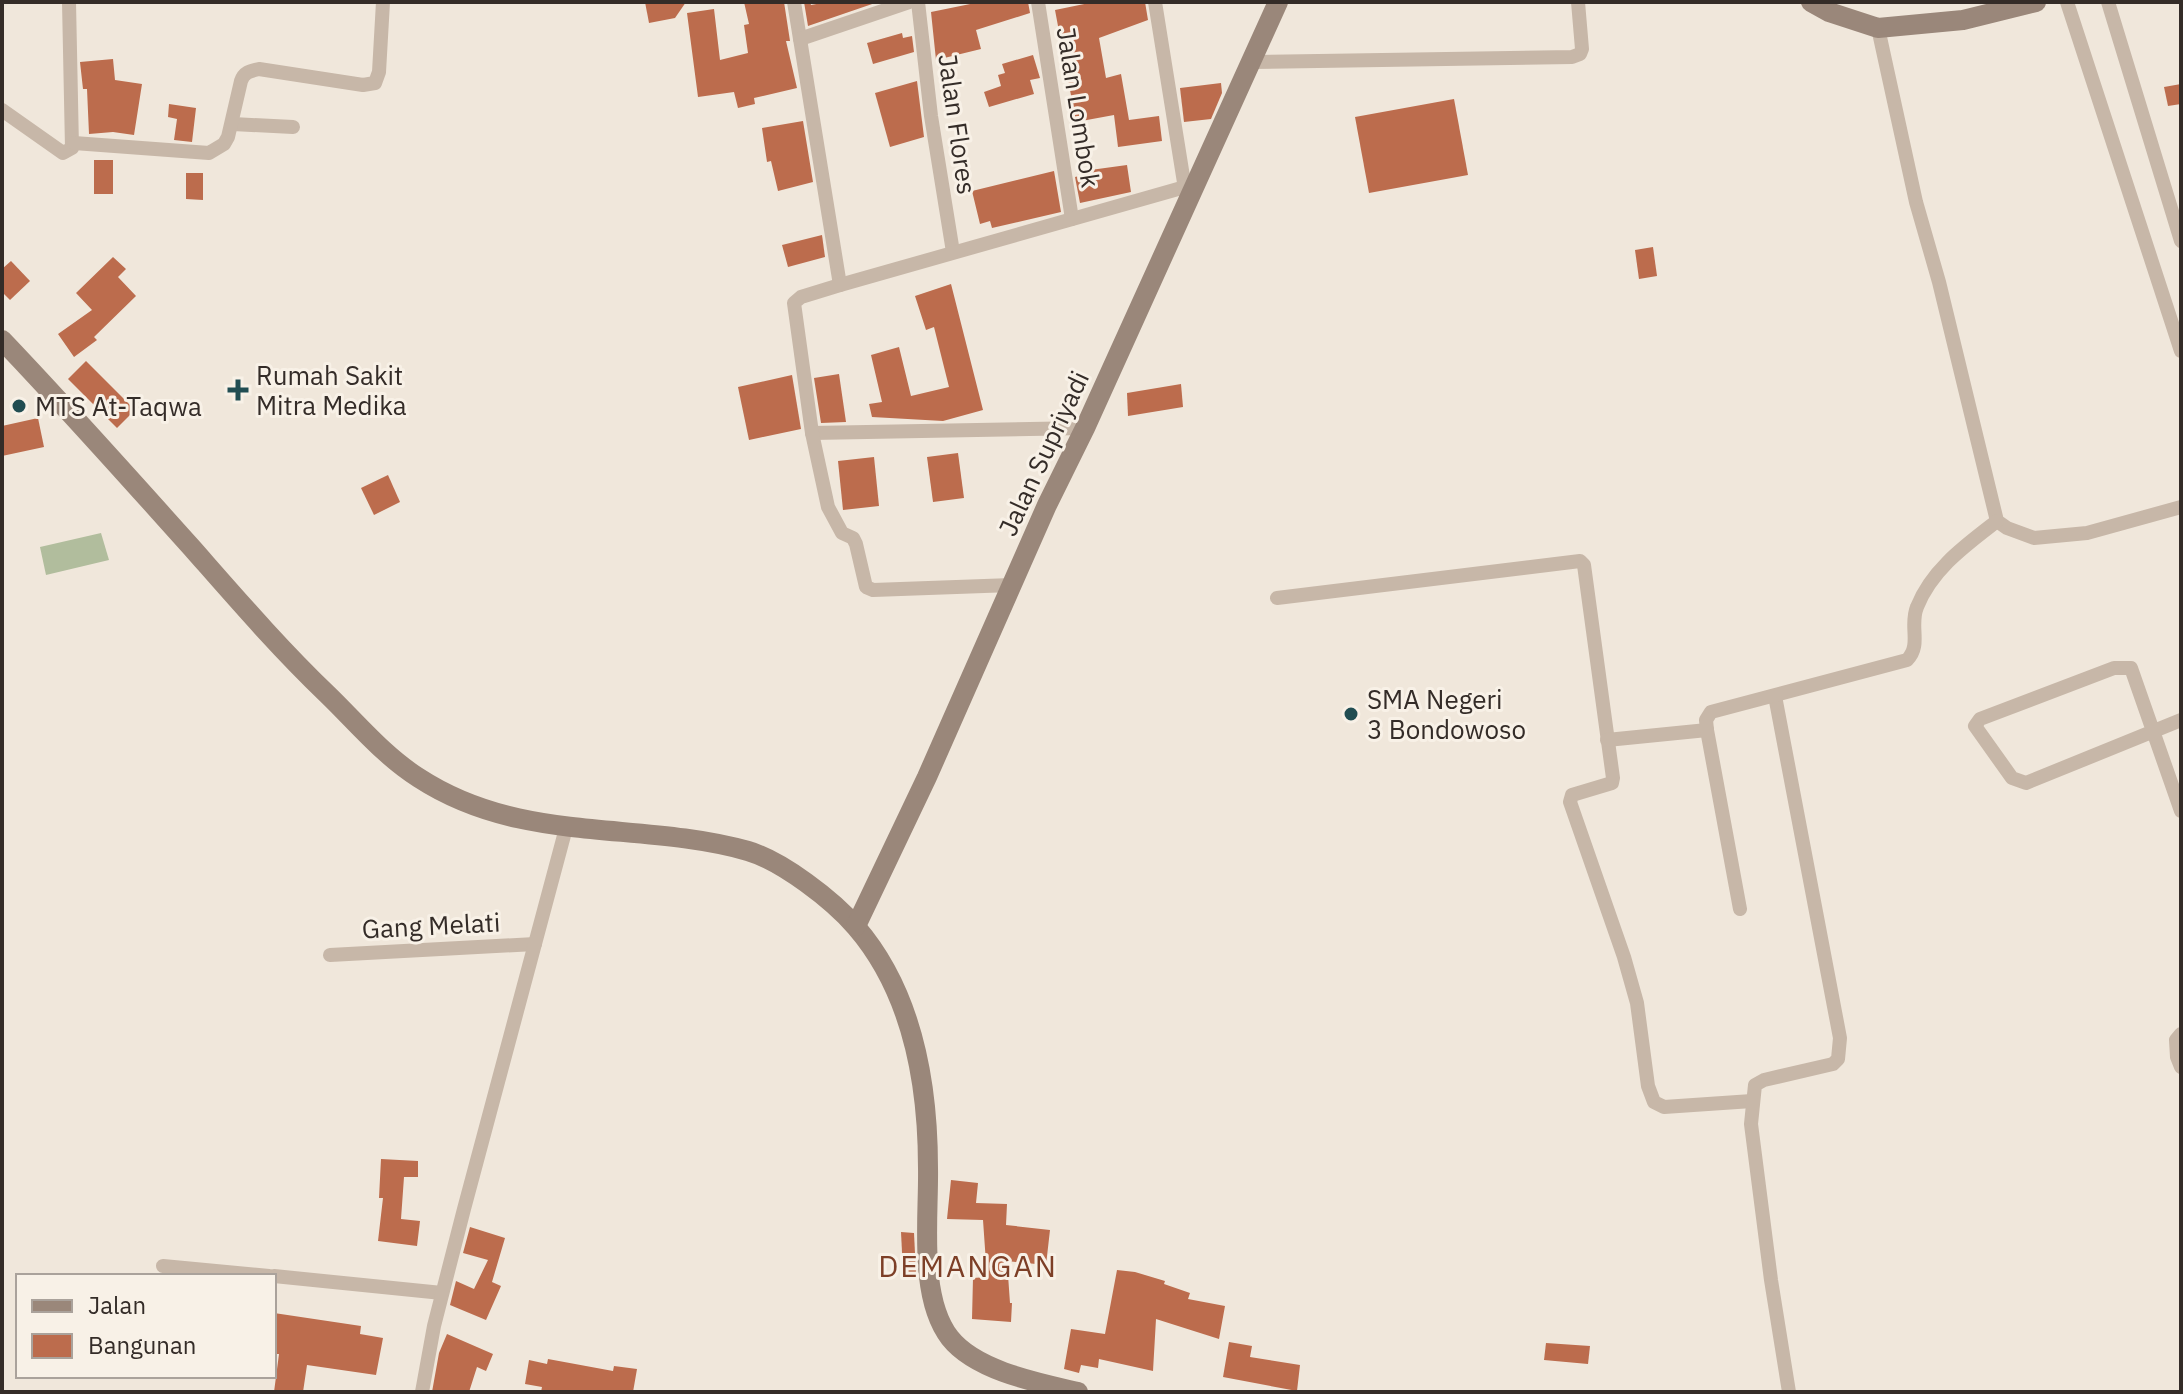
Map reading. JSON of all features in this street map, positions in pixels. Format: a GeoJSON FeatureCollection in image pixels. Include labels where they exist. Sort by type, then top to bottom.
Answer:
{"type":"FeatureCollection","features":[{"type":"Feature","properties":{"kind":"street"},"geometry":{"type":"LineString","coordinates":[[2,110],[63,153],[70,151],[74,143],[69,2]]}},
{"type":"Feature","properties":{"kind":"street"},"geometry":{"type":"LineString","coordinates":[[74,143],[209,153],[224,144],[233,124],[243,75],[259,69],[363,85],[375,83],[379,72],[383,2]]}},
{"type":"Feature","properties":{"kind":"street"},"geometry":{"type":"LineString","coordinates":[[794,2],[840,285]]}},
{"type":"Feature","properties":{"kind":"street"},"geometry":{"type":"LineString","coordinates":[[800,39],[909,2]]}},
{"type":"Feature","properties":{"kind":"street","name":"Jalan Flores"},"geometry":{"type":"LineString","coordinates":[[918,2],[931,116],[953,252]]}},
{"type":"Feature","properties":{"kind":"street","name":"Jalan Lombok"},"geometry":{"type":"LineString","coordinates":[[1038,2],[1072,219]]}},
{"type":"Feature","properties":{"kind":"street"},"geometry":{"type":"LineString","coordinates":[[1012,585],[868,590],[856,544],[853,538],[842,533],[828,507],[812,433],[794,303],[801,297],[953,252],[1072,219],[1186,193],[1155,2]]}},
{"type":"Feature","properties":{"kind":"street","name":"Jalan Supriyadi"},"geometry":{"type":"LineString","coordinates":[[856,926],[1085,428],[1186,193],[1252,62],[1278,2]]}},
{"type":"Feature","properties":{"kind":"street"},"geometry":{"type":"LineString","coordinates":[[1252,62],[1572,57],[1580,54],[1582,49],[1578,2]]}},
{"type":"Feature","properties":{"kind":"street"},"geometry":{"type":"LineString","coordinates":[[1811,2],[1829,12],[1878,28],[1963,20],[2036,2]]}},
{"type":"Feature","properties":{"kind":"street"},"geometry":{"type":"LineString","coordinates":[[2067,2],[2181,351]]}},
{"type":"Feature","properties":{"kind":"street"},"geometry":{"type":"LineString","coordinates":[[2108,2],[2181,241]]}},
{"type":"Feature","properties":{"kind":"street"},"geometry":{"type":"LineString","coordinates":[[1878,28],[1916,202],[1939,282],[1997,521],[2034,538],[2087,533],[2181,507]]}},
{"type":"Feature","properties":{"kind":"street"},"geometry":{"type":"LineString","coordinates":[[233,124],[293,127]]}},
{"type":"Feature","properties":{"kind":"street"},"geometry":{"type":"LineString","coordinates":[[2,340],[63,403],[289,658],[387,754],[420,779],[509,818],[566,828],[707,843],[751,852],[788,870],[856,926],[883,966],[908,1018],[922,1069],[928,1162],[928,1279],[950,1337],[970,1355],[1001,1370],[1078,1392]]}},
{"type":"Feature","properties":{"kind":"street"},"geometry":{"type":"LineString","coordinates":[[812,433],[1085,428]]}},
{"type":"Feature","properties":{"kind":"street"},"geometry":{"type":"LineString","coordinates":[[1740,909],[1707,730],[1706,720],[1711,712],[1907,660],[1914,653],[1916,643],[1913,632],[1916,608],[1929,584],[1951,557],[1997,521]]}},
{"type":"Feature","properties":{"kind":"street"},"geometry":{"type":"LineString","coordinates":[[1277,598],[1580,561],[1584,565],[1612,783],[1578,792],[1572,795],[1570,802],[1637,1003],[1651,1094],[1654,1102],[1664,1107],[1752,1101]]}},
{"type":"Feature","properties":{"kind":"street"},"geometry":{"type":"LineString","coordinates":[[2181,720],[2153,731],[2026,783],[2012,778],[1975,726],[1980,719],[2122,666],[2131,668],[2153,731],[2181,811]]}},
{"type":"Feature","properties":{"kind":"street"},"geometry":{"type":"LineString","coordinates":[[1775,696],[1840,1038],[1838,1059],[1833,1064],[1764,1080],[1755,1085],[1752,1101],[1751,1124],[1789,1392]]}},
{"type":"Feature","properties":{"kind":"street"},"geometry":{"type":"LineString","coordinates":[[1607,740],[1707,730]]}},
{"type":"Feature","properties":{"kind":"street"},"geometry":{"type":"LineString","coordinates":[[422,1392],[442,1293],[566,828]]}},
{"type":"Feature","properties":{"kind":"street","name":"Gang Melati"},"geometry":{"type":"LineString","coordinates":[[330,955],[535,944]]}},
{"type":"Feature","properties":{"kind":"street"},"geometry":{"type":"LineString","coordinates":[[2181,1034],[2176,1040],[2181,1067]]}},
{"type":"Feature","properties":{"kind":"street"},"geometry":{"type":"LineString","coordinates":[[163,1266],[250,1274]]}},
{"type":"Feature","properties":{"kind":"street"},"geometry":{"type":"LineString","coordinates":[[276,1276],[442,1293]]}},
{"type":"Feature","properties":{"kind":"green space"},"geometry":{"type":"Polygon","coordinates":[[[101,533],[109,560],[46,575],[40,547],[101,533]]]}},
{"type":"Feature","properties":{"kind":"building"},"geometry":{"type":"Polygon","coordinates":[[[645,2],[686,2],[675,18],[649,23],[645,2]]]}},
{"type":"Feature","properties":{"kind":"building"},"geometry":{"type":"Polygon","coordinates":[[[744,2],[784,2],[790,41],[786,41],[797,88],[754,98],[755,104],[738,108],[734,92],[698,97],[687,13],[714,9],[720,60],[748,53],[744,25],[749,24],[744,2]]]}},
{"type":"Feature","properties":{"kind":"building"},"geometry":{"type":"Polygon","coordinates":[[[804,2],[811,5],[878,2],[808,26],[804,2]]]}},
{"type":"Feature","properties":{"kind":"building"},"geometry":{"type":"Polygon","coordinates":[[[980,2],[1028,2],[1030,13],[976,30],[981,49],[936,60],[931,12],[980,2]]]}},
{"type":"Feature","properties":{"kind":"building"},"geometry":{"type":"Polygon","coordinates":[[[1094,2],[1145,2],[1148,20],[1099,38],[1106,78],[1121,74],[1129,120],[1159,116],[1162,141],[1118,147],[1114,115],[1076,122],[1055,10],[1094,2]]]}},
{"type":"Feature","properties":{"kind":"building"},"geometry":{"type":"Polygon","coordinates":[[[902,33],[903,38],[912,36],[914,52],[873,64],[867,43],[902,33]]]}},
{"type":"Feature","properties":{"kind":"building"},"geometry":{"type":"Polygon","coordinates":[[[1033,55],[1040,78],[1030,80],[1034,94],[989,107],[984,92],[1001,86],[998,75],[1005,73],[1002,64],[1033,55]]]}},
{"type":"Feature","properties":{"kind":"building"},"geometry":{"type":"Polygon","coordinates":[[[113,59],[115,80],[142,84],[134,135],[113,132],[89,134],[87,89],[83,89],[80,62],[113,59]]]}},
{"type":"Feature","properties":{"kind":"building"},"geometry":{"type":"Polygon","coordinates":[[[917,81],[924,137],[890,147],[875,93],[917,81]]]}},
{"type":"Feature","properties":{"kind":"building"},"geometry":{"type":"Polygon","coordinates":[[[1221,83],[1222,93],[1211,119],[1184,122],[1180,88],[1221,83]]]}},
{"type":"Feature","properties":{"kind":"building"},"geometry":{"type":"Polygon","coordinates":[[[2181,84],[2181,104],[2168,106],[2164,87],[2181,84]]]}},
{"type":"Feature","properties":{"kind":"building"},"geometry":{"type":"Polygon","coordinates":[[[1454,99],[1468,175],[1369,193],[1355,117],[1454,99]]]}},
{"type":"Feature","properties":{"kind":"building"},"geometry":{"type":"Polygon","coordinates":[[[169,104],[196,108],[192,142],[174,140],[177,119],[168,117],[169,104]]]}},
{"type":"Feature","properties":{"kind":"building"},"geometry":{"type":"Polygon","coordinates":[[[803,121],[813,182],[778,191],[771,161],[767,162],[762,128],[803,121]]]}},
{"type":"Feature","properties":{"kind":"building"},"geometry":{"type":"Polygon","coordinates":[[[94,160],[113,160],[113,194],[94,194],[94,160]]]}},
{"type":"Feature","properties":{"kind":"building"},"geometry":{"type":"Polygon","coordinates":[[[1127,165],[1131,192],[1080,203],[1075,177],[1084,175],[1083,171],[1127,165]]]}},
{"type":"Feature","properties":{"kind":"building"},"geometry":{"type":"Polygon","coordinates":[[[1054,171],[1061,212],[992,228],[990,221],[980,224],[972,191],[1054,171]]]}},
{"type":"Feature","properties":{"kind":"building"},"geometry":{"type":"Polygon","coordinates":[[[186,173],[203,173],[203,200],[186,199],[186,173]]]}},
{"type":"Feature","properties":{"kind":"building"},"geometry":{"type":"Polygon","coordinates":[[[822,235],[825,257],[788,267],[782,245],[822,235]]]}},
{"type":"Feature","properties":{"kind":"building"},"geometry":{"type":"Polygon","coordinates":[[[1653,247],[1657,276],[1639,279],[1635,250],[1653,247]]]}},
{"type":"Feature","properties":{"kind":"building"},"geometry":{"type":"Polygon","coordinates":[[[113,257],[126,269],[118,277],[136,296],[94,337],[97,340],[74,357],[58,334],[92,310],[76,293],[113,257]]]}},
{"type":"Feature","properties":{"kind":"building"},"geometry":{"type":"Polygon","coordinates":[[[11,261],[30,281],[10,300],[2,292],[2,269],[11,261]]]}},
{"type":"Feature","properties":{"kind":"building"},"geometry":{"type":"Polygon","coordinates":[[[951,284],[983,410],[943,421],[872,417],[869,404],[882,402],[871,355],[899,347],[911,396],[949,387],[934,327],[926,330],[915,296],[951,284]]]}},
{"type":"Feature","properties":{"kind":"building"},"geometry":{"type":"Polygon","coordinates":[[[86,361],[135,410],[117,428],[68,379],[86,361]]]}},
{"type":"Feature","properties":{"kind":"building"},"geometry":{"type":"Polygon","coordinates":[[[839,374],[846,422],[821,423],[814,378],[839,374]]]}},
{"type":"Feature","properties":{"kind":"building"},"geometry":{"type":"Polygon","coordinates":[[[792,375],[801,429],[749,440],[738,387],[792,375]]]}},
{"type":"Feature","properties":{"kind":"building"},"geometry":{"type":"Polygon","coordinates":[[[1181,384],[1183,407],[1128,416],[1127,393],[1181,384]]]}},
{"type":"Feature","properties":{"kind":"building"},"geometry":{"type":"Polygon","coordinates":[[[38,418],[44,447],[2,456],[2,426],[38,418]]]}},
{"type":"Feature","properties":{"kind":"building"},"geometry":{"type":"Polygon","coordinates":[[[958,453],[964,498],[933,502],[927,457],[958,453]]]}},
{"type":"Feature","properties":{"kind":"building"},"geometry":{"type":"Polygon","coordinates":[[[874,457],[879,506],[843,510],[838,461],[874,457]]]}},
{"type":"Feature","properties":{"kind":"building"},"geometry":{"type":"Polygon","coordinates":[[[388,475],[400,502],[374,515],[361,488],[388,475]]]}},
{"type":"Feature","properties":{"kind":"building"},"geometry":{"type":"Polygon","coordinates":[[[381,1159],[418,1161],[418,1177],[404,1177],[401,1219],[420,1221],[417,1246],[378,1241],[383,1198],[379,1198],[381,1159]]]}},
{"type":"Feature","properties":{"kind":"building"},"geometry":{"type":"Polygon","coordinates":[[[951,1180],[978,1183],[976,1203],[1007,1204],[1006,1225],[1050,1230],[1046,1265],[1007,1261],[1011,1322],[972,1319],[973,1278],[987,1277],[983,1220],[947,1219],[951,1180]]]}},
{"type":"Feature","properties":{"kind":"building"},"geometry":{"type":"Polygon","coordinates":[[[470,1227],[505,1238],[492,1282],[501,1286],[486,1320],[450,1305],[456,1281],[474,1289],[488,1260],[463,1253],[470,1227]]]}},
{"type":"Feature","properties":{"kind":"building"},"geometry":{"type":"Polygon","coordinates":[[[901,1232],[914,1233],[916,1274],[903,1272],[901,1232]]]}},
{"type":"Feature","properties":{"kind":"building"},"geometry":{"type":"Polygon","coordinates":[[[1117,1270],[1165,1281],[1164,1284],[1190,1293],[1188,1299],[1225,1306],[1219,1339],[1156,1319],[1153,1371],[1099,1359],[1098,1368],[1081,1365],[1079,1373],[1064,1369],[1071,1329],[1105,1334],[1117,1270]]]}},
{"type":"Feature","properties":{"kind":"building"},"geometry":{"type":"Polygon","coordinates":[[[276,1313],[361,1326],[360,1334],[383,1338],[376,1375],[307,1365],[303,1392],[274,1392],[279,1354],[276,1354],[276,1313]]]}},
{"type":"Feature","properties":{"kind":"building"},"geometry":{"type":"Polygon","coordinates":[[[447,1334],[493,1354],[486,1371],[477,1367],[469,1392],[432,1392],[439,1353],[447,1334]]]}},
{"type":"Feature","properties":{"kind":"building"},"geometry":{"type":"Polygon","coordinates":[[[1229,1342],[1252,1346],[1250,1357],[1300,1365],[1297,1391],[1223,1377],[1229,1342]]]}},
{"type":"Feature","properties":{"kind":"building"},"geometry":{"type":"Polygon","coordinates":[[[1546,1343],[1590,1346],[1588,1364],[1544,1360],[1546,1343]]]}},
{"type":"Feature","properties":{"kind":"building"},"geometry":{"type":"Polygon","coordinates":[[[548,1359],[613,1371],[614,1366],[637,1369],[633,1392],[541,1392],[542,1387],[525,1384],[529,1360],[547,1364],[548,1359]]]}},
{"type":"Feature","properties":{"kind":"place","name":"Rumah Sakit Mitra Medika"},"geometry":{"type":"Point","coordinates":[238,390]}},
{"type":"Feature","properties":{"kind":"place","name":"MTS At-Taqwa"},"geometry":{"type":"Point","coordinates":[19,406]}},
{"type":"Feature","properties":{"kind":"place","name":"SMA Negeri 3 Bondowoso"},"geometry":{"type":"Point","coordinates":[1351,714]}},
{"type":"Feature","properties":{"kind":"district","name":"DEMANGAN"},"geometry":{"type":"Point","coordinates":[968,1265]}}]}
